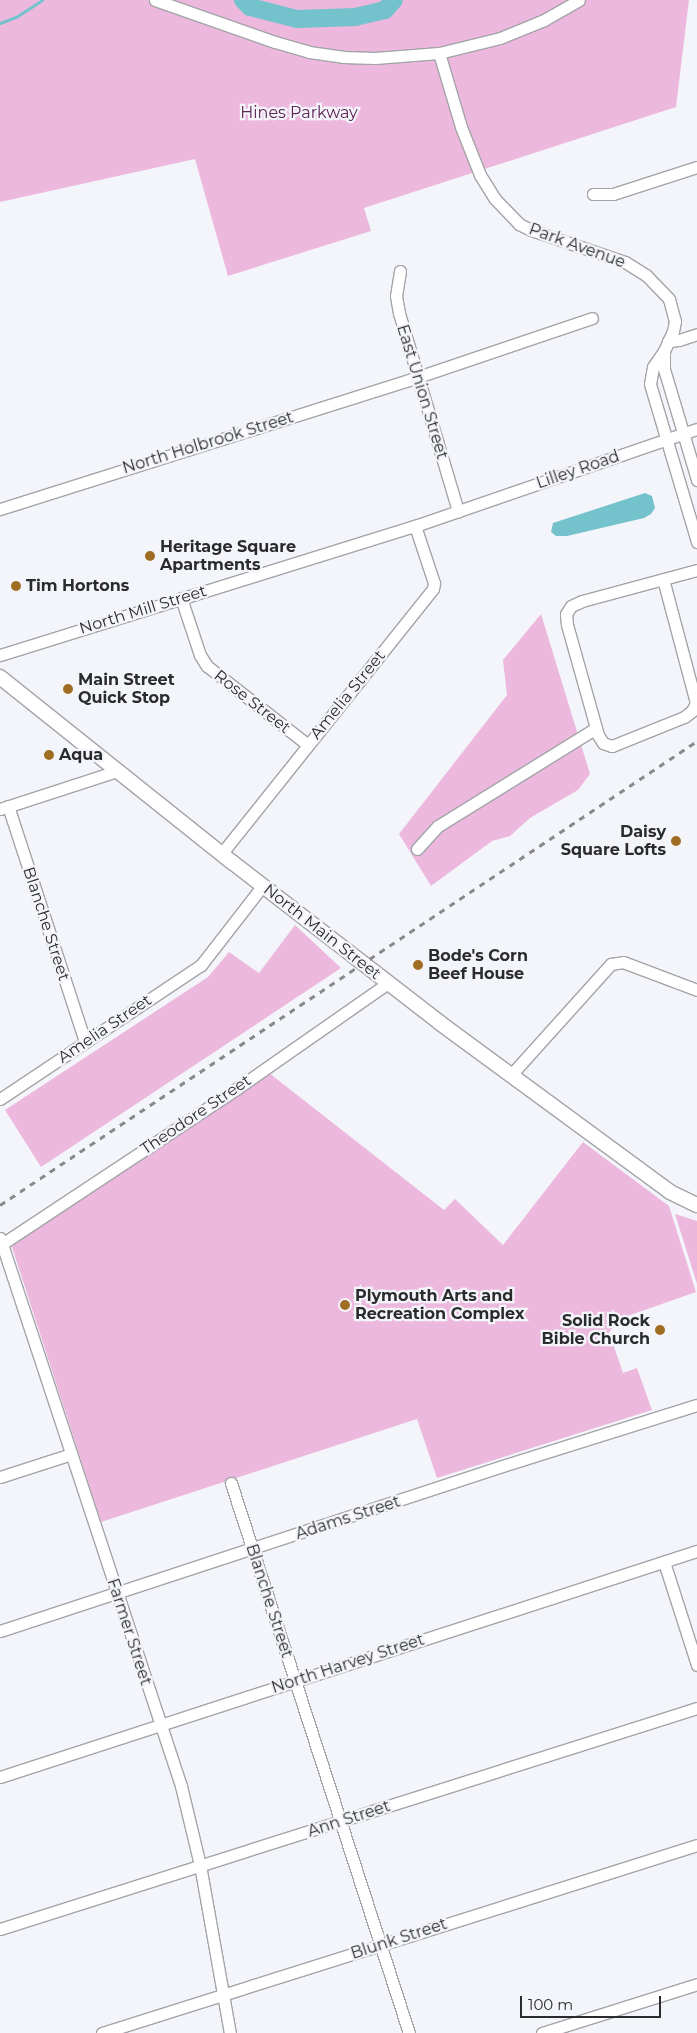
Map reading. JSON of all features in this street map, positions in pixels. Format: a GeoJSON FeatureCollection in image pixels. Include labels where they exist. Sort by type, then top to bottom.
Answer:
{"type":"FeatureCollection","features":[{"type":"Feature","properties":{"kind":"main road","name":"North Main Street"},"geometry":{"type":"LineString","coordinates":[[0,677],[117,771],[510,1076],[651,1179],[670,1192],[697,1205]]}},
{"type":"Feature","properties":{"kind":"street"},"geometry":{"type":"LineString","coordinates":[[154,0],[309,52],[343,57],[375,58],[439,54],[500,38],[565,4],[579,0]]}},
{"type":"Feature","properties":{"kind":"street","name":"Park Avenue"},"geometry":{"type":"LineString","coordinates":[[439,54],[461,127],[480,175],[494,199],[519,224],[525,227],[605,253],[625,262],[646,275],[669,299],[675,321],[674,331],[666,346]]}},
{"type":"Feature","properties":{"kind":"street"},"geometry":{"type":"LineString","coordinates":[[593,194],[613,194],[697,167]]}},
{"type":"Feature","properties":{"kind":"street","name":"East Union Street"},"geometry":{"type":"LineString","coordinates":[[400,271],[396,296],[399,314],[458,511]]}},
{"type":"Feature","properties":{"kind":"street","name":"North Holbrook Street"},"geometry":{"type":"LineString","coordinates":[[0,508],[417,377],[592,318]]}},
{"type":"Feature","properties":{"kind":"street"},"geometry":{"type":"LineString","coordinates":[[697,334],[666,346],[653,366],[650,384],[668,439],[697,542]]}},
{"type":"Feature","properties":{"kind":"street"},"geometry":{"type":"LineString","coordinates":[[666,346],[664,369],[697,480]]}},
{"type":"Feature","properties":{"kind":"street","name":"Lilley Road"},"geometry":{"type":"LineString","coordinates":[[458,511],[697,429]]}},
{"type":"Feature","properties":{"kind":"street","name":"North Mill Street"},"geometry":{"type":"LineString","coordinates":[[0,655],[458,511]]}},
{"type":"Feature","properties":{"kind":"street","name":"Amelia Street"},"geometry":{"type":"LineString","coordinates":[[222,852],[434,586],[415,526]]}},
{"type":"Feature","properties":{"kind":"street"},"geometry":{"type":"LineString","coordinates":[[663,579],[696,703],[692,711],[684,717],[612,746],[603,743],[596,728],[567,625],[566,614],[571,606],[582,601],[663,579],[697,570]]}},
{"type":"Feature","properties":{"kind":"street","name":"Rose Street"},"geometry":{"type":"LineString","coordinates":[[181,598],[200,655],[207,666],[308,745]]}},
{"type":"Feature","properties":{"kind":"street"},"geometry":{"type":"LineString","coordinates":[[417,849],[438,826],[596,728]]}},
{"type":"Feature","properties":{"kind":"street"},"geometry":{"type":"LineString","coordinates":[[4,807],[117,771]]}},
{"type":"Feature","properties":{"kind":"street","name":"Blanche Street"},"geometry":{"type":"LineString","coordinates":[[4,807],[85,1042]]}},
{"type":"Feature","properties":{"kind":"street","name":"Amelia Street"},"geometry":{"type":"LineString","coordinates":[[0,1099],[201,965],[263,885]]}},
{"type":"Feature","properties":{"kind":"street"},"geometry":{"type":"LineString","coordinates":[[510,1076],[611,964],[623,962],[697,990]]}},
{"type":"Feature","properties":{"kind":"street","name":"Theodore Street"},"geometry":{"type":"LineString","coordinates":[[1,1241],[228,1094],[388,983]]}},
{"type":"Feature","properties":{"kind":"street","name":"Farmer Street"},"geometry":{"type":"LineString","coordinates":[[1,1241],[183,1793],[200,1866],[230,2033]]}},
{"type":"Feature","properties":{"kind":"street","name":"Adams Street"},"geometry":{"type":"LineString","coordinates":[[0,1632],[502,1466],[697,1405]]}},
{"type":"Feature","properties":{"kind":"street"},"geometry":{"type":"LineString","coordinates":[[0,1477],[71,1454]]}},
{"type":"Feature","properties":{"kind":"street","name":"Blanche Street"},"geometry":{"type":"LineString","coordinates":[[231,1483],[409,2033]]}},
{"type":"Feature","properties":{"kind":"street","name":"North Harvey Street"},"geometry":{"type":"LineString","coordinates":[[0,1777],[697,1551]]}},
{"type":"Feature","properties":{"kind":"street"},"geometry":{"type":"LineString","coordinates":[[664,1562],[697,1665]]}},
{"type":"Feature","properties":{"kind":"street","name":"Ann Street"},"geometry":{"type":"LineString","coordinates":[[0,1929],[697,1708]]}},
{"type":"Feature","properties":{"kind":"street","name":"Blunk Street"},"geometry":{"type":"LineString","coordinates":[[102,2033],[697,1845]]}},
{"type":"Feature","properties":{"kind":"street"},"geometry":{"type":"LineString","coordinates":[[542,2033],[697,1984]]}},
{"type":"Feature","properties":{"kind":"green space","name":"Hines Parkway"},"geometry":{"type":"Polygon","coordinates":[[[0,0],[689,0],[676,107],[364,208],[371,231],[228,276],[195,159],[0,202],[0,0]]]}},
{"type":"Feature","properties":{"kind":"green space"},"geometry":{"type":"Polygon","coordinates":[[[541,614],[590,774],[578,790],[530,818],[510,836],[492,841],[431,886],[399,834],[507,695],[503,660],[541,614]]]}},
{"type":"Feature","properties":{"kind":"green space"},"geometry":{"type":"Polygon","coordinates":[[[295,925],[341,968],[41,1167],[5,1110],[208,977],[229,952],[259,973],[295,925]]]}},
{"type":"Feature","properties":{"kind":"green space","name":"Plymouth Arts and Recreation Complex"},"geometry":{"type":"Polygon","coordinates":[[[269,1073],[444,1210],[455,1199],[503,1245],[583,1142],[669,1206],[696,1292],[622,1318],[609,1332],[623,1373],[637,1368],[652,1410],[437,1478],[417,1419],[101,1522],[11,1244],[269,1073]]]}},
{"type":"Feature","properties":{"kind":"green space"},"geometry":{"type":"Polygon","coordinates":[[[675,1214],[697,1221],[697,1284],[675,1214]]]}},
{"type":"Feature","properties":{"kind":"water"},"geometry":{"type":"Polygon","coordinates":[[[645,493],[652,496],[655,508],[651,514],[644,518],[567,536],[556,536],[551,532],[553,523],[645,493]]]}},
{"type":"Feature","properties":{"kind":"waterway"},"geometry":{"type":"LineString","coordinates":[[0,23],[16,17],[42,0]]}},
{"type":"Feature","properties":{"kind":"waterway"},"geometry":{"type":"LineString","coordinates":[[243,0],[250,7],[297,19],[355,17],[385,10],[394,0]]}},
{"type":"Feature","properties":{"kind":"railway"},"geometry":{"type":"LineString","coordinates":[[0,1205],[697,741]]}},
{"type":"Feature","properties":{"kind":"place","name":"Heritage Square Apartments"},"geometry":{"type":"Point","coordinates":[150,556]}},
{"type":"Feature","properties":{"kind":"place","name":"Tim Hortons"},"geometry":{"type":"Point","coordinates":[16,586]}},
{"type":"Feature","properties":{"kind":"place","name":"Main Street Quick Stop"},"geometry":{"type":"Point","coordinates":[68,689]}},
{"type":"Feature","properties":{"kind":"place","name":"Aqua"},"geometry":{"type":"Point","coordinates":[49,755]}},
{"type":"Feature","properties":{"kind":"place","name":"Daisy Square Lofts"},"geometry":{"type":"Point","coordinates":[676,841]}},
{"type":"Feature","properties":{"kind":"place","name":"Bode's Corn Beef House"},"geometry":{"type":"Point","coordinates":[418,965]}},
{"type":"Feature","properties":{"kind":"place","name":"Plymouth Arts and Recreation Complex"},"geometry":{"type":"Point","coordinates":[345,1305]}},
{"type":"Feature","properties":{"kind":"place","name":"Solid Rock Bible Church"},"geometry":{"type":"Point","coordinates":[660,1330]}}]}
